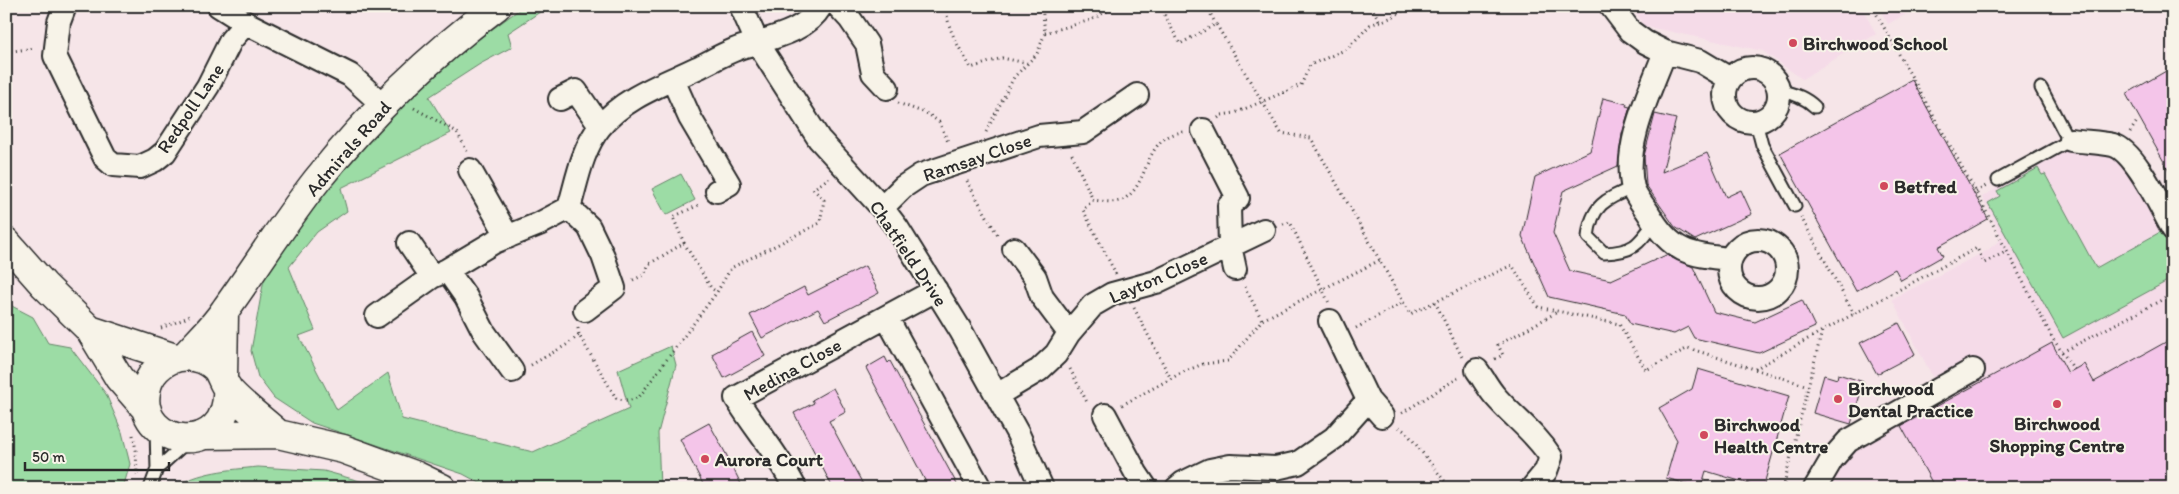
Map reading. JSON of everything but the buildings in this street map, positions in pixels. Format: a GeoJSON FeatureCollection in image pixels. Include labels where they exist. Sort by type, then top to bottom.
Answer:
{"type":"FeatureCollection","features":[{"type":"Feature","properties":{"kind":"street","name":"Redpoll Lane"},"geometry":{"type":"LineString","coordinates":[[66,6],[59,22],[55,56],[92,128],[98,146],[105,158],[113,165],[140,167],[155,160],[165,152],[208,86],[231,40],[246,23]]}},
{"type":"Feature","properties":{"kind":"street"},"geometry":{"type":"LineString","coordinates":[[219,6],[246,23],[350,75],[383,105]]}},
{"type":"Feature","properties":{"kind":"street","name":"Admirals Road"},"geometry":{"type":"LineString","coordinates":[[180,357],[224,312],[283,225],[306,195],[383,105],[469,27],[497,6]]}},
{"type":"Feature","properties":{"kind":"street","name":"Chatfield Drive"},"geometry":{"type":"LineString","coordinates":[[741,6],[757,42],[819,139],[882,208],[962,331],[1018,434],[1038,486]]}},
{"type":"Feature","properties":{"kind":"street"},"geometry":{"type":"LineString","coordinates":[[377,316],[440,273],[494,242],[569,208],[586,150],[600,126],[630,102],[650,89],[747,45],[784,35],[801,26],[821,6]]}},
{"type":"Feature","properties":{"kind":"street"},"geometry":{"type":"LineString","coordinates":[[838,6],[850,19],[867,44],[873,72],[887,88]]}},
{"type":"Feature","properties":{"kind":"street"},"geometry":{"type":"LineString","coordinates":[[1611,6],[1630,31],[1645,42],[1665,52],[1700,61],[1730,79]]}},
{"type":"Feature","properties":{"kind":"street"},"geometry":{"type":"LineString","coordinates":[[1665,52],[1635,135],[1631,159],[1633,188],[1654,223],[1671,244],[1696,256],[1730,259]]}},
{"type":"Feature","properties":{"kind":"street"},"geometry":{"type":"LineString","coordinates":[[1745,68],[1764,70],[1772,76],[1779,91],[1776,108],[1771,114],[1756,122],[1739,119],[1732,114],[1727,106],[1726,88],[1730,79],[1737,72],[1745,68]]}},
{"type":"Feature","properties":{"kind":"street"},"geometry":{"type":"LineString","coordinates":[[673,80],[690,118],[729,184],[717,191]]}},
{"type":"Feature","properties":{"kind":"street"},"geometry":{"type":"LineString","coordinates":[[560,99],[576,91],[600,126]]}},
{"type":"Feature","properties":{"kind":"street","name":"Ramsay Close"},"geometry":{"type":"LineString","coordinates":[[882,208],[903,187],[921,174],[1039,136],[1078,137],[1137,95]]}},
{"type":"Feature","properties":{"kind":"street","name":"Layton Close"},"geometry":{"type":"LineString","coordinates":[[1203,130],[1238,198],[1229,206],[1230,246],[1235,269]]}},
{"type":"Feature","properties":{"kind":"street"},"geometry":{"type":"LineString","coordinates":[[2071,140],[2112,145],[2126,152],[2173,229]]}},
{"type":"Feature","properties":{"kind":"street"},"geometry":{"type":"LineString","coordinates":[[470,170],[508,237]]}},
{"type":"Feature","properties":{"kind":"street"},"geometry":{"type":"LineString","coordinates":[[569,208],[589,227],[604,256],[614,288],[586,310]]}},
{"type":"Feature","properties":{"kind":"street","name":"Layton Close"},"geometry":{"type":"LineString","coordinates":[[997,395],[1039,370],[1093,305],[1106,298],[1156,282],[1264,230]]}},
{"type":"Feature","properties":{"kind":"street"},"geometry":{"type":"LineString","coordinates":[[6,242],[44,285],[90,330],[145,422],[166,434],[178,438],[278,434],[343,449],[418,476],[442,488]]}},
{"type":"Feature","properties":{"kind":"street"},"geometry":{"type":"LineString","coordinates":[[409,243],[466,297],[501,368]]}},
{"type":"Feature","properties":{"kind":"street"},"geometry":{"type":"LineString","coordinates":[[1014,249],[1035,277],[1064,341]]}},
{"type":"Feature","properties":{"kind":"street","name":"Medina Close"},"geometry":{"type":"LineString","coordinates":[[795,488],[783,464],[751,423],[736,398],[936,290]]}},
{"type":"Feature","properties":{"kind":"street"},"geometry":{"type":"LineString","coordinates":[[198,437],[216,426],[224,415],[228,401],[225,383],[224,312]]}},
{"type":"Feature","properties":{"kind":"street"},"geometry":{"type":"LineString","coordinates":[[887,318],[980,488]]}},
{"type":"Feature","properties":{"kind":"street"},"geometry":{"type":"LineString","coordinates":[[90,330],[180,357],[197,358],[207,362],[216,369],[225,383],[278,434]]}},
{"type":"Feature","properties":{"kind":"street"},"geometry":{"type":"LineString","coordinates":[[1177,488],[1183,483],[1210,470],[1230,466],[1276,468],[1298,462],[1334,438],[1380,412],[1334,330]]}},
{"type":"Feature","properties":{"kind":"street"},"geometry":{"type":"LineString","coordinates":[[145,422],[147,384],[153,372],[163,363],[180,357]]}},
{"type":"Feature","properties":{"kind":"street"},"geometry":{"type":"LineString","coordinates":[[1475,370],[1494,395],[1519,421],[1539,438],[1551,457],[1546,471],[1532,488]]}},
{"type":"Feature","properties":{"kind":"street"},"geometry":{"type":"LineString","coordinates":[[1815,488],[1832,459],[1848,442],[1973,370]]}},
{"type":"Feature","properties":{"kind":"street"},"geometry":{"type":"LineString","coordinates":[[1105,415],[1146,488]]}},
{"type":"Feature","properties":{"kind":"lane"},"geometry":{"type":"LineString","coordinates":[[1998,180],[2071,140],[2064,132],[2041,88]]}},
{"type":"Feature","properties":{"kind":"lane"},"geometry":{"type":"LineString","coordinates":[[1779,91],[1791,93],[1808,100],[1815,107]]}},
{"type":"Feature","properties":{"kind":"lane"},"geometry":{"type":"LineString","coordinates":[[1756,122],[1762,145],[1795,206]]}},
{"type":"Feature","properties":{"kind":"lane"},"geometry":{"type":"LineString","coordinates":[[1633,188],[1616,195],[1601,205],[1590,220],[1588,237],[1604,253],[1623,252],[1640,242],[1654,223]]}},
{"type":"Feature","properties":{"kind":"lane"},"geometry":{"type":"LineString","coordinates":[[145,422],[157,469]]}},
{"type":"Feature","properties":{"kind":"lane"},"geometry":{"type":"LineString","coordinates":[[150,488],[157,469],[198,437]]}},
{"type":"Feature","properties":{"kind":"path"},"geometry":{"type":"LineString","coordinates":[[947,6],[946,12],[955,41],[970,68],[1002,58],[1028,63]]}},
{"type":"Feature","properties":{"kind":"path"},"geometry":{"type":"LineString","coordinates":[[972,159],[1014,77],[1037,54],[1045,33],[1042,6]]}},
{"type":"Feature","properties":{"kind":"path"},"geometry":{"type":"LineString","coordinates":[[1045,33],[1091,20],[1116,6]]}},
{"type":"Feature","properties":{"kind":"path"},"geometry":{"type":"LineString","coordinates":[[1160,6],[1180,44],[1216,24]]}},
{"type":"Feature","properties":{"kind":"path"},"geometry":{"type":"LineString","coordinates":[[1206,6],[1281,133],[1311,138],[1410,314],[1512,265],[1538,307],[1619,324],[1646,370],[1688,348],[1808,386]]}},
{"type":"Feature","properties":{"kind":"path"},"geometry":{"type":"LineString","coordinates":[[1371,6],[1380,22]]}},
{"type":"Feature","properties":{"kind":"path"},"geometry":{"type":"LineString","coordinates":[[1078,137],[1093,200],[1113,202],[1124,199],[1137,185],[1150,155],[1166,138],[1174,133],[1203,130],[1222,115],[1235,113],[1301,85],[1310,65],[1347,49],[1370,25],[1412,6]]}},
{"type":"Feature","properties":{"kind":"path"},"geometry":{"type":"LineString","coordinates":[[1872,6],[2007,251],[2053,339],[2074,369]]}},
{"type":"Feature","properties":{"kind":"path"},"geometry":{"type":"LineString","coordinates":[[6,52],[55,46]]}},
{"type":"Feature","properties":{"kind":"path"},"geometry":{"type":"LineString","coordinates":[[413,108],[457,132],[473,161],[470,170]]}},
{"type":"Feature","properties":{"kind":"path"},"geometry":{"type":"LineString","coordinates":[[586,310],[578,323],[578,335],[616,398],[624,401],[640,397],[718,292],[731,268],[820,223],[824,200],[813,189],[845,167]]}},
{"type":"Feature","properties":{"kind":"path"},"geometry":{"type":"LineString","coordinates":[[717,191],[713,198],[673,217],[684,243],[711,288],[718,292]]}},
{"type":"Feature","properties":{"kind":"path"},"geometry":{"type":"LineString","coordinates":[[1795,206],[1854,314]]}},
{"type":"Feature","properties":{"kind":"path"},"geometry":{"type":"LineString","coordinates":[[1264,230],[1290,222],[1322,290]]}},
{"type":"Feature","properties":{"kind":"path"},"geometry":{"type":"LineString","coordinates":[[614,288],[644,275],[649,264],[684,243]]}},
{"type":"Feature","properties":{"kind":"path"},"geometry":{"type":"LineString","coordinates":[[1755,369],[1976,248],[1984,263],[2007,251]]}},
{"type":"Feature","properties":{"kind":"path"},"geometry":{"type":"LineString","coordinates":[[1064,341],[1095,418],[1105,415],[1183,372],[1203,364],[1228,361],[1262,320],[1380,260]]}},
{"type":"Feature","properties":{"kind":"path"},"geometry":{"type":"LineString","coordinates":[[1235,269],[1262,320]]}},
{"type":"Feature","properties":{"kind":"path"},"geometry":{"type":"LineString","coordinates":[[2062,352],[2173,294]]}},
{"type":"Feature","properties":{"kind":"path"},"geometry":{"type":"LineString","coordinates":[[1334,330],[1404,302]]}},
{"type":"Feature","properties":{"kind":"path"},"geometry":{"type":"LineString","coordinates":[[1435,302],[1475,370]]}},
{"type":"Feature","properties":{"kind":"path"},"geometry":{"type":"LineString","coordinates":[[1450,488],[1407,433],[1380,412],[1475,370],[1503,355],[1498,345],[1559,312]]}},
{"type":"Feature","properties":{"kind":"path"},"geometry":{"type":"LineString","coordinates":[[1783,488],[1822,331]]}},
{"type":"Feature","properties":{"kind":"path"},"geometry":{"type":"LineString","coordinates":[[501,368],[535,364],[568,344],[578,335]]}},
{"type":"Feature","properties":{"kind":"path"},"geometry":{"type":"LineString","coordinates":[[135,482],[138,472],[136,450],[145,422]]}},
{"type":"Feature","properties":{"kind":"shaded area","name":"Birchwood School"},"geometry":{"type":"Polygon","coordinates":[[[1633,6],[1861,6],[1876,34],[1802,79],[1763,51],[1644,26],[1633,6]]]}},
{"type":"Feature","properties":{"kind":"shaded area"},"geometry":{"type":"Polygon","coordinates":[[[1878,6],[1920,6],[1888,24],[1878,6]]]}},
{"type":"Feature","properties":{"kind":"shaded area"},"geometry":{"type":"Polygon","coordinates":[[[2070,144],[2112,149],[2173,238],[2173,488],[1819,488],[1834,464],[1940,391],[1892,299],[1988,250],[2002,238],[1982,197],[2070,144]]]}},
{"type":"Feature","properties":{"kind":"green space"},"geometry":{"type":"Polygon","coordinates":[[[524,6],[549,6],[508,33],[512,47],[480,64],[429,97],[451,133],[341,188],[347,211],[317,232],[289,267],[315,330],[299,336],[337,410],[388,373],[402,419],[533,452],[629,409],[618,370],[671,346],[676,365],[658,433],[660,488],[489,488],[463,474],[312,423],[274,398],[258,377],[251,351],[264,279],[286,240],[335,177],[414,92],[476,41],[524,6]]]}},
{"type":"Feature","properties":{"kind":"green space"},"geometry":{"type":"Polygon","coordinates":[[[2038,168],[2042,175],[2045,174],[2096,268],[2162,231],[2173,251],[2173,278],[2063,338],[1988,203],[2000,196],[1997,191],[2038,168]]]}},
{"type":"Feature","properties":{"kind":"green space"},"geometry":{"type":"Polygon","coordinates":[[[681,174],[695,200],[666,215],[652,189],[681,174]]]}},
{"type":"Feature","properties":{"kind":"green space"},"geometry":{"type":"Polygon","coordinates":[[[6,303],[33,317],[48,343],[70,347],[106,394],[122,432],[130,464],[123,488],[6,488],[6,303]]]}},
{"type":"Feature","properties":{"kind":"green space"},"geometry":{"type":"Polygon","coordinates":[[[258,467],[324,471],[385,488],[173,488],[183,482],[204,475],[225,470],[258,467]]]}},
{"type":"Feature","properties":{"kind":"place","name":"Birchwood School"},"geometry":{"type":"Point","coordinates":[1793,43]}},
{"type":"Feature","properties":{"kind":"place","name":"Betfred"},"geometry":{"type":"Point","coordinates":[1884,186]}},
{"type":"Feature","properties":{"kind":"place","name":"Birchwood Dental Practice"},"geometry":{"type":"Point","coordinates":[1838,399]}},
{"type":"Feature","properties":{"kind":"place","name":"Birchwood Shopping Centre"},"geometry":{"type":"Point","coordinates":[2057,404]}},
{"type":"Feature","properties":{"kind":"place","name":"Birchwood Health Centre"},"geometry":{"type":"Point","coordinates":[1704,435]}},
{"type":"Feature","properties":{"kind":"place","name":"Aurora Court"},"geometry":{"type":"Point","coordinates":[705,459]}}]}
